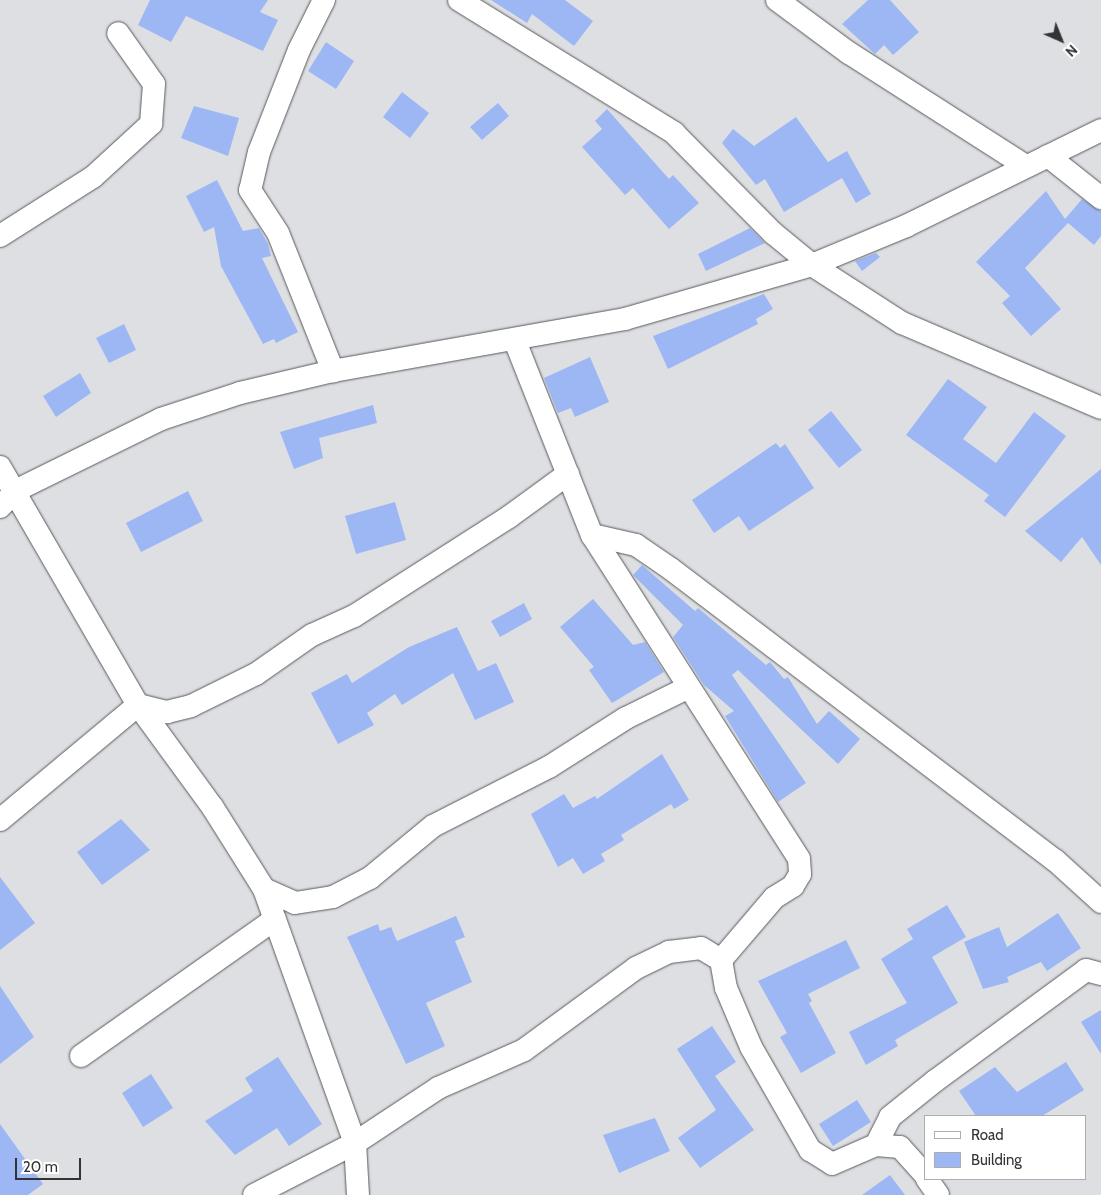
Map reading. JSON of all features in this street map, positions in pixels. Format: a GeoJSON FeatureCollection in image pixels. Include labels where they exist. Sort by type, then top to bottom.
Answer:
{"type":"FeatureCollection","features":[{"type":"Feature","properties":{"kind":"street"},"geometry":{"type":"LineString","coordinates":[[324,0],[299,50],[259,152],[250,190],[278,233],[333,372]]}},
{"type":"Feature","properties":{"kind":"street"},"geometry":{"type":"LineString","coordinates":[[777,0],[849,53],[1024,165]]}},
{"type":"Feature","properties":{"kind":"street"},"geometry":{"type":"LineString","coordinates":[[473,4],[674,133],[773,233],[812,265],[902,323],[1101,408]]}},
{"type":"Feature","properties":{"kind":"street"},"geometry":{"type":"LineString","coordinates":[[0,236],[93,177],[151,124],[154,84],[118,34]]}},
{"type":"Feature","properties":{"kind":"street"},"geometry":{"type":"LineString","coordinates":[[0,507],[17,490],[161,419],[240,393],[333,372],[515,341],[625,319],[812,265],[906,226],[1024,165],[1048,156],[1101,130]]}},
{"type":"Feature","properties":{"kind":"street"},"geometry":{"type":"LineString","coordinates":[[1048,156],[1101,198]]}},
{"type":"Feature","properties":{"kind":"street"},"geometry":{"type":"LineString","coordinates":[[515,341],[592,535],[799,859],[800,874],[793,886],[774,898],[720,960]]}},
{"type":"Feature","properties":{"kind":"street"},"geometry":{"type":"LineString","coordinates":[[0,467],[17,490],[138,705],[213,808],[264,889],[355,1142],[358,1195]]}},
{"type":"Feature","properties":{"kind":"street"},"geometry":{"type":"LineString","coordinates":[[138,705],[168,712],[191,706],[256,674],[312,635],[354,616],[509,517],[568,474]]}},
{"type":"Feature","properties":{"kind":"street"},"geometry":{"type":"LineString","coordinates":[[592,535],[636,545],[664,564],[1056,862],[1101,902]]}},
{"type":"Feature","properties":{"kind":"street"},"geometry":{"type":"LineString","coordinates":[[264,889],[295,903],[333,897],[370,878],[433,826],[549,767],[626,718],[689,687]]}},
{"type":"Feature","properties":{"kind":"street"},"geometry":{"type":"LineString","coordinates":[[0,820],[138,705]]}},
{"type":"Feature","properties":{"kind":"street"},"geometry":{"type":"LineString","coordinates":[[81,1056],[275,919]]}},
{"type":"Feature","properties":{"kind":"street"},"geometry":{"type":"LineString","coordinates":[[254,1195],[355,1142],[438,1088],[524,1050],[636,968],[669,952],[701,948],[720,960],[726,988],[751,1047],[810,1150],[832,1164],[876,1145],[900,1148],[924,1174]]}},
{"type":"Feature","properties":{"kind":"street"},"geometry":{"type":"LineString","coordinates":[[876,1145],[890,1117],[934,1081],[1086,970],[1101,974]]}},
{"type":"Feature","properties":{"kind":"street"},"geometry":{"type":"LineString","coordinates":[[928,1180],[938,1195]]}},
{"type":"Feature","properties":{"kind":"building"},"geometry":{"type":"Polygon","coordinates":[[[150,0],[268,0],[260,12],[278,20],[263,51],[186,16],[171,42],[138,25],[150,0]]]}},
{"type":"Feature","properties":{"kind":"building"},"geometry":{"type":"Polygon","coordinates":[[[491,0],[565,0],[593,21],[574,46],[532,14],[527,23],[491,0]]]}},
{"type":"Feature","properties":{"kind":"building"},"geometry":{"type":"Polygon","coordinates":[[[868,0],[890,0],[919,32],[893,55],[884,45],[875,54],[842,24],[868,0]]]}},
{"type":"Feature","properties":{"kind":"building"},"geometry":{"type":"Polygon","coordinates":[[[326,42],[354,61],[336,89],[308,71],[326,42]]]}},
{"type":"Feature","properties":{"kind":"building"},"geometry":{"type":"Polygon","coordinates":[[[402,92],[429,113],[410,138],[383,117],[402,92]]]}},
{"type":"Feature","properties":{"kind":"building"},"geometry":{"type":"Polygon","coordinates":[[[498,103],[509,116],[482,140],[470,127],[498,103]]]}},
{"type":"Feature","properties":{"kind":"building"},"geometry":{"type":"Polygon","coordinates":[[[194,106],[239,118],[228,156],[181,138],[194,106]]]}},
{"type":"Feature","properties":{"kind":"building"},"geometry":{"type":"Polygon","coordinates":[[[607,109],[669,179],[673,175],[699,203],[669,229],[633,188],[625,195],[582,147],[602,129],[595,121],[607,109]]]}},
{"type":"Feature","properties":{"kind":"building"},"geometry":{"type":"Polygon","coordinates":[[[796,117],[828,162],[847,151],[871,194],[856,203],[842,178],[784,212],[765,179],[756,185],[722,143],[733,129],[754,146],[796,117]]]}},
{"type":"Feature","properties":{"kind":"building"},"geometry":{"type":"Polygon","coordinates":[[[217,180],[243,231],[259,228],[268,244],[271,256],[262,258],[298,332],[276,343],[274,339],[263,344],[221,266],[214,227],[204,232],[186,196],[217,180]]]}},
{"type":"Feature","properties":{"kind":"building"},"geometry":{"type":"Polygon","coordinates":[[[1046,191],[1065,219],[1082,199],[1101,211],[1101,236],[1094,245],[1068,223],[1025,268],[1061,309],[1031,336],[1002,303],[1010,296],[976,262],[1046,191]]]}},
{"type":"Feature","properties":{"kind":"building"},"geometry":{"type":"Polygon","coordinates":[[[750,228],[765,243],[706,271],[698,254],[750,228]]]}},
{"type":"Feature","properties":{"kind":"building"},"geometry":{"type":"Polygon","coordinates":[[[876,253],[880,257],[862,271],[855,261],[876,253]]]}},
{"type":"Feature","properties":{"kind":"building"},"geometry":{"type":"Polygon","coordinates":[[[764,294],[773,309],[756,319],[758,324],[668,369],[653,336],[764,294]]]}},
{"type":"Feature","properties":{"kind":"building"},"geometry":{"type":"Polygon","coordinates":[[[124,324],[136,350],[109,363],[96,338],[124,324]]]}},
{"type":"Feature","properties":{"kind":"building"},"geometry":{"type":"Polygon","coordinates":[[[590,357],[609,402],[575,417],[571,408],[558,413],[544,378],[590,357]]]}},
{"type":"Feature","properties":{"kind":"building"},"geometry":{"type":"Polygon","coordinates":[[[80,373],[91,393],[56,417],[43,396],[80,373]]]}},
{"type":"Feature","properties":{"kind":"building"},"geometry":{"type":"Polygon","coordinates":[[[948,379],[987,407],[963,439],[996,463],[1034,412],[1066,436],[1005,517],[984,501],[989,495],[906,435],[948,379]]]}},
{"type":"Feature","properties":{"kind":"building"},"geometry":{"type":"Polygon","coordinates":[[[373,405],[377,423],[319,438],[323,458],[294,469],[280,432],[373,405]]]}},
{"type":"Feature","properties":{"kind":"building"},"geometry":{"type":"Polygon","coordinates":[[[831,411],[862,450],[839,468],[808,430],[831,411]]]}},
{"type":"Feature","properties":{"kind":"building"},"geometry":{"type":"Polygon","coordinates":[[[776,443],[780,448],[785,444],[814,488],[749,531],[739,516],[714,533],[692,500],[776,443]]]}},
{"type":"Feature","properties":{"kind":"building"},"geometry":{"type":"Polygon","coordinates":[[[1101,469],[1101,565],[1082,537],[1061,562],[1025,531],[1101,469]]]}},
{"type":"Feature","properties":{"kind":"building"},"geometry":{"type":"Polygon","coordinates":[[[188,491],[203,521],[141,552],[126,523],[188,491]]]}},
{"type":"Feature","properties":{"kind":"building"},"geometry":{"type":"Polygon","coordinates":[[[395,502],[406,540],[356,554],[345,516],[395,502]]]}},
{"type":"Feature","properties":{"kind":"building"},"geometry":{"type":"Polygon","coordinates":[[[642,565],[695,611],[698,608],[766,665],[770,662],[784,679],[788,677],[817,724],[829,711],[860,739],[838,764],[738,670],[732,675],[806,783],[778,802],[725,716],[734,711],[704,685],[673,637],[683,625],[633,575],[642,565]]]}},
{"type":"Feature","properties":{"kind":"building"},"geometry":{"type":"Polygon","coordinates":[[[593,599],[633,645],[645,642],[664,672],[612,703],[589,670],[594,667],[560,627],[593,599]]]}},
{"type":"Feature","properties":{"kind":"building"},"geometry":{"type":"Polygon","coordinates":[[[524,603],[532,619],[500,637],[491,621],[524,603]]]}},
{"type":"Feature","properties":{"kind":"building"},"geometry":{"type":"Polygon","coordinates":[[[457,627],[478,671],[496,663],[514,702],[475,720],[453,673],[402,705],[395,694],[367,713],[374,725],[338,744],[311,693],[347,674],[352,683],[409,647],[457,627]]]}},
{"type":"Feature","properties":{"kind":"building"},"geometry":{"type":"Polygon","coordinates":[[[662,754],[689,800],[674,809],[671,804],[621,835],[624,840],[601,854],[605,861],[583,874],[573,858],[558,867],[531,814],[564,794],[573,808],[595,796],[597,799],[662,754]]]}},
{"type":"Feature","properties":{"kind":"building"},"geometry":{"type":"Polygon","coordinates":[[[121,819],[150,850],[102,885],[77,852],[121,819]]]}},
{"type":"Feature","properties":{"kind":"building"},"geometry":{"type":"Polygon","coordinates":[[[0,877],[35,923],[0,950],[0,877]]]}},
{"type":"Feature","properties":{"kind":"building"},"geometry":{"type":"Polygon","coordinates":[[[947,905],[966,937],[932,957],[958,1003],[895,1040],[898,1046],[866,1065],[849,1032],[907,1003],[881,959],[913,939],[907,929],[947,905]]]}},
{"type":"Feature","properties":{"kind":"building"},"geometry":{"type":"Polygon","coordinates":[[[1058,913],[1081,948],[1047,971],[1041,962],[1007,977],[1009,982],[983,989],[964,942],[999,927],[1007,947],[1058,913]]]}},
{"type":"Feature","properties":{"kind":"building"},"geometry":{"type":"Polygon","coordinates":[[[456,916],[465,937],[455,941],[472,982],[426,1003],[445,1046],[406,1064],[347,937],[378,924],[380,931],[391,927],[397,941],[456,916]]]}},
{"type":"Feature","properties":{"kind":"building"},"geometry":{"type":"Polygon","coordinates":[[[846,940],[860,968],[808,994],[812,1001],[809,1003],[836,1053],[801,1073],[780,1037],[787,1033],[758,981],[846,940]]]}},
{"type":"Feature","properties":{"kind":"building"},"geometry":{"type":"Polygon","coordinates":[[[0,986],[34,1037],[0,1064],[0,986]]]}},
{"type":"Feature","properties":{"kind":"building"},"geometry":{"type":"Polygon","coordinates":[[[1101,1010],[1101,1054],[1081,1022],[1101,1010]]]}},
{"type":"Feature","properties":{"kind":"building"},"geometry":{"type":"Polygon","coordinates":[[[712,1026],[736,1062],[715,1076],[754,1130],[700,1168],[678,1138],[716,1110],[677,1049],[712,1026]]]}},
{"type":"Feature","properties":{"kind":"building"},"geometry":{"type":"Polygon","coordinates":[[[278,1057],[322,1124],[289,1146],[277,1128],[235,1155],[205,1121],[253,1091],[245,1078],[278,1057]]]}},
{"type":"Feature","properties":{"kind":"building"},"geometry":{"type":"Polygon","coordinates":[[[1066,1062],[1084,1090],[1044,1115],[975,1115],[959,1091],[995,1067],[1017,1092],[1066,1062]]]}},
{"type":"Feature","properties":{"kind":"building"},"geometry":{"type":"Polygon","coordinates":[[[151,1074],[173,1108],[143,1127],[122,1093],[151,1074]]]}},
{"type":"Feature","properties":{"kind":"building"},"geometry":{"type":"Polygon","coordinates":[[[857,1100],[871,1122],[833,1146],[819,1124],[857,1100]]]}},
{"type":"Feature","properties":{"kind":"building"},"geometry":{"type":"Polygon","coordinates":[[[655,1118],[670,1151],[619,1173],[603,1135],[655,1118]]]}},
{"type":"Feature","properties":{"kind":"building"},"geometry":{"type":"Polygon","coordinates":[[[0,1124],[43,1184],[28,1195],[0,1195],[0,1124]]]}},
{"type":"Feature","properties":{"kind":"building"},"geometry":{"type":"Polygon","coordinates":[[[890,1175],[905,1195],[862,1195],[890,1175]]]}}]}
